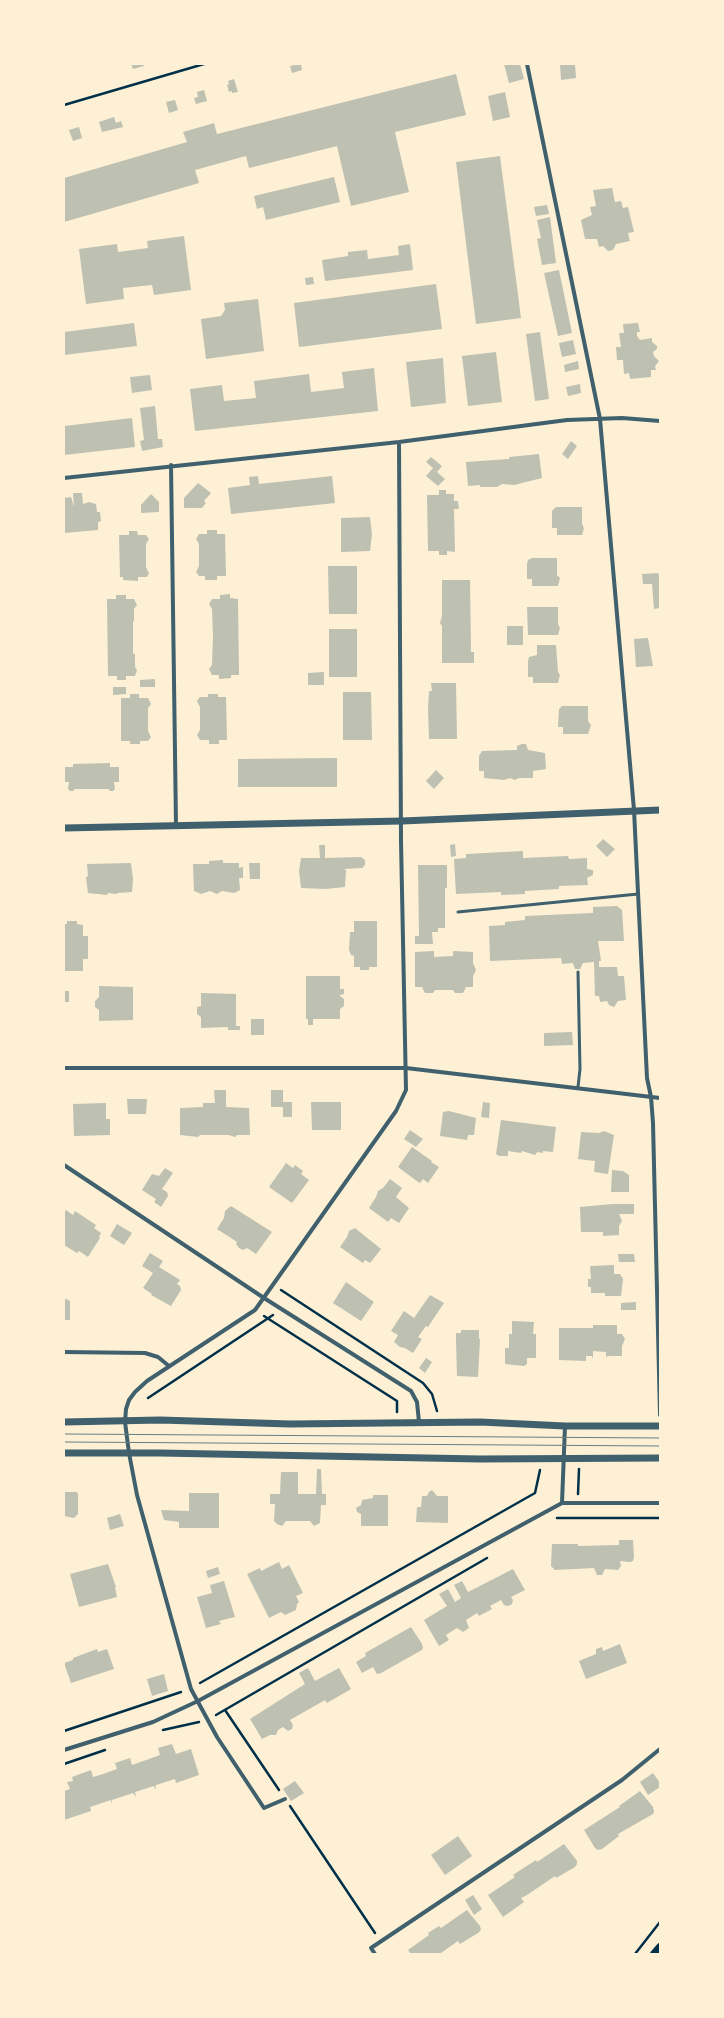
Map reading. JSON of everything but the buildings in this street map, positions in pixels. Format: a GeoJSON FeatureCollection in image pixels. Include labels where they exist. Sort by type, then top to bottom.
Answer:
{"type":"FeatureCollection","features":[{"type":"Feature","properties":{"kind":"main road"},"geometry":{"type":"LineString","coordinates":[[654,1954],[660,1947]]}},
{"type":"Feature","properties":{"kind":"street"},"geometry":{"type":"LineString","coordinates":[[527,64],[600,418],[634,810],[647,1078],[651,1097],[660,1415]]}},
{"type":"Feature","properties":{"kind":"street"},"geometry":{"type":"LineString","coordinates":[[64,478],[398,442],[567,420],[639,418],[660,421]]}},
{"type":"Feature","properties":{"kind":"street"},"geometry":{"type":"LineString","coordinates":[[285,1799],[264,1808],[207,1721],[191,1688],[137,1495],[125,1422],[128,1404],[135,1392],[147,1381],[255,1310],[396,1111],[406,1090],[398,442]]}},
{"type":"Feature","properties":{"kind":"street"},"geometry":{"type":"LineString","coordinates":[[171,466],[176,825]]}},
{"type":"Feature","properties":{"kind":"street"},"geometry":{"type":"LineString","coordinates":[[64,828],[402,821],[660,810]]}},
{"type":"Feature","properties":{"kind":"street"},"geometry":{"type":"LineString","coordinates":[[64,1068],[406,1068],[578,1087],[660,1098]]}},
{"type":"Feature","properties":{"kind":"street"},"geometry":{"type":"LineString","coordinates":[[64,1165],[264,1298],[411,1392],[417,1402],[419,1422]]}},
{"type":"Feature","properties":{"kind":"street"},"geometry":{"type":"LineString","coordinates":[[64,1352],[145,1353],[158,1357],[169,1366]]}},
{"type":"Feature","properties":{"kind":"street"},"geometry":{"type":"LineString","coordinates":[[64,1422],[125,1422],[160,1420],[290,1424],[480,1422],[565,1426],[660,1426]]}},
{"type":"Feature","properties":{"kind":"street"},"geometry":{"type":"LineString","coordinates":[[562,1503],[565,1426]]}},
{"type":"Feature","properties":{"kind":"street"},"geometry":{"type":"LineString","coordinates":[[64,1453],[480,1458],[660,1458]]}},
{"type":"Feature","properties":{"kind":"street"},"geometry":{"type":"LineString","coordinates":[[64,1750],[152,1722],[198,1701],[562,1503],[660,1503]]}},
{"type":"Feature","properties":{"kind":"street"},"geometry":{"type":"LineString","coordinates":[[375,1954],[371,1948],[622,1780],[660,1749]]}},
{"type":"Feature","properties":{"kind":"lane"},"geometry":{"type":"LineString","coordinates":[[458,912],[638,894]]}},
{"type":"Feature","properties":{"kind":"lane"},"geometry":{"type":"LineString","coordinates":[[578,972],[580,1070],[578,1087]]}},
{"type":"Feature","properties":{"kind":"path"},"geometry":{"type":"LineString","coordinates":[[64,106],[204,64]]}},
{"type":"Feature","properties":{"kind":"path"},"geometry":{"type":"LineString","coordinates":[[281,1290],[423,1383],[432,1394],[438,1413]]}},
{"type":"Feature","properties":{"kind":"path"},"geometry":{"type":"LineString","coordinates":[[148,1398],[268,1319],[281,1308]]}},
{"type":"Feature","properties":{"kind":"path"},"geometry":{"type":"LineString","coordinates":[[255,1310],[397,1401],[397,1412]]}},
{"type":"Feature","properties":{"kind":"path"},"geometry":{"type":"LineString","coordinates":[[64,1731],[191,1688],[535,1493],[540,1469]]}},
{"type":"Feature","properties":{"kind":"path"},"geometry":{"type":"LineString","coordinates":[[550,1522],[557,1518],[660,1518]]}},
{"type":"Feature","properties":{"kind":"path"},"geometry":{"type":"LineString","coordinates":[[156,1733],[207,1721],[488,1557]]}},
{"type":"Feature","properties":{"kind":"path"},"geometry":{"type":"LineString","coordinates":[[225,1710],[381,1941]]}},
{"type":"Feature","properties":{"kind":"path"},"geometry":{"type":"LineString","coordinates":[[64,1764],[106,1749]]}},
{"type":"Feature","properties":{"kind":"path"},"geometry":{"type":"LineString","coordinates":[[635,1954],[660,1922]]}},
{"type":"Feature","properties":{"kind":"tram line"},"geometry":{"type":"LineString","coordinates":[[64,1434],[660,1438]]}},
{"type":"Feature","properties":{"kind":"tram line"},"geometry":{"type":"LineString","coordinates":[[64,1442],[660,1446]]}}]}
